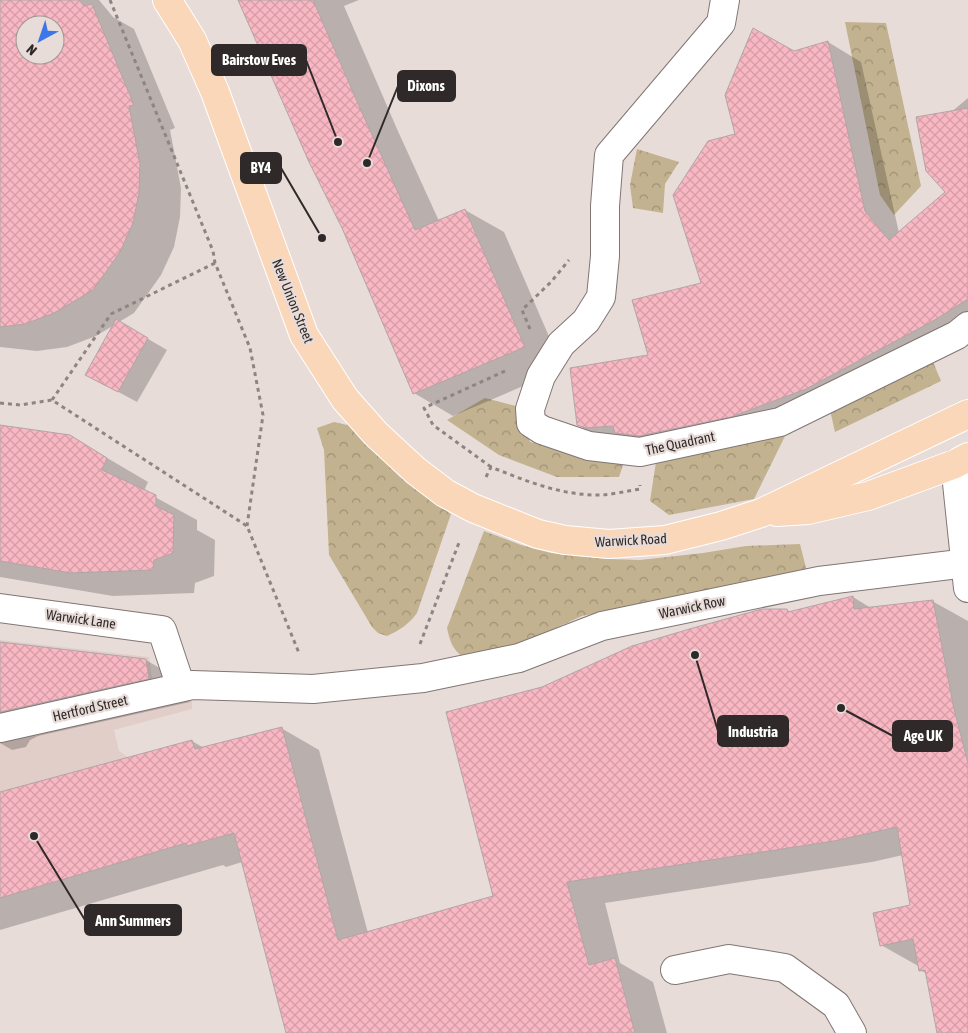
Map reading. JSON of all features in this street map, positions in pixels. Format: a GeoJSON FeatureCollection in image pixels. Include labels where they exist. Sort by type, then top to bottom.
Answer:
{"type":"FeatureCollection","features":[{"type":"Feature","properties":{"kind":"main road","name":"New Union Street"},"geometry":{"type":"LineString","coordinates":[[167,0],[192,40],[215,92],[304,335],[345,399],[376,434],[416,471],[445,493],[473,508]]}},
{"type":"Feature","properties":{"kind":"main road","name":"New Union Street"},"geometry":{"type":"LineString","coordinates":[[181,0],[192,40]]}},
{"type":"Feature","properties":{"kind":"main road","name":"Warwick Road"},"geometry":{"type":"LineString","coordinates":[[473,508],[538,534],[566,540],[609,544],[665,540],[722,526],[761,513],[968,414]]}},
{"type":"Feature","properties":{"kind":"main road","name":"Warwick Road"},"geometry":{"type":"LineString","coordinates":[[761,513],[808,510],[868,496],[962,461]]}},
{"type":"Feature","properties":{"kind":"street","name":"The Quadrant"},"geometry":{"type":"LineString","coordinates":[[725,0],[721,23],[609,155],[605,206],[605,256],[601,297],[586,321],[561,344],[541,376],[530,409],[531,423],[542,430],[589,446],[640,452],[780,422],[957,335],[968,326]]}},
{"type":"Feature","properties":{"kind":"street"},"geometry":{"type":"LineString","coordinates":[[962,461],[967,571]]}},
{"type":"Feature","properties":{"kind":"street","name":"Warwick Row"},"geometry":{"type":"LineString","coordinates":[[313,689],[417,678],[519,658],[602,626],[819,581],[967,571]]}},
{"type":"Feature","properties":{"kind":"street","name":"Warwick Lane"},"geometry":{"type":"LineString","coordinates":[[0,608],[166,625],[183,683]]}},
{"type":"Feature","properties":{"kind":"street","name":"Hertford Street"},"geometry":{"type":"LineString","coordinates":[[0,728],[183,683],[313,689]]}},
{"type":"Feature","properties":{"kind":"street"},"geometry":{"type":"LineString","coordinates":[[675,970],[729,959],[785,968],[836,1004],[852,1033]]}},
{"type":"Feature","properties":{"kind":"path"},"geometry":{"type":"LineString","coordinates":[[110,0],[213,251],[215,263],[250,348],[262,415],[247,526],[313,689]]}},
{"type":"Feature","properties":{"kind":"path"},"geometry":{"type":"LineString","coordinates":[[533,337],[522,310],[551,282],[570,259]]}},
{"type":"Feature","properties":{"kind":"path"},"geometry":{"type":"LineString","coordinates":[[52,400],[111,314],[215,263]]}},
{"type":"Feature","properties":{"kind":"path"},"geometry":{"type":"LineString","coordinates":[[514,367],[424,408],[433,425],[490,466],[534,485],[572,493],[602,495],[640,489],[640,452]]}},
{"type":"Feature","properties":{"kind":"path"},"geometry":{"type":"LineString","coordinates":[[0,403],[20,405],[52,400],[247,526]]}},
{"type":"Feature","properties":{"kind":"path"},"geometry":{"type":"LineString","coordinates":[[417,678],[416,652],[490,466]]}},
{"type":"Feature","properties":{"kind":"shaded area"},"geometry":{"type":"Polygon","coordinates":[[[0,640],[149,657],[153,683],[183,657],[192,685],[192,709],[114,730],[119,751],[128,757],[157,852],[0,898],[0,640]]]}},
{"type":"Feature","properties":{"kind":"green space"},"geometry":{"type":"Polygon","coordinates":[[[845,22],[886,23],[921,186],[894,215],[880,195],[845,22]]]}},
{"type":"Feature","properties":{"kind":"green space"},"geometry":{"type":"Polygon","coordinates":[[[637,149],[679,162],[665,184],[663,213],[633,208],[630,185],[637,149]]]}},
{"type":"Feature","properties":{"kind":"green space"},"geometry":{"type":"Polygon","coordinates":[[[933,362],[941,381],[835,432],[830,410],[933,362]]]}},
{"type":"Feature","properties":{"kind":"green space"},"geometry":{"type":"Polygon","coordinates":[[[485,398],[516,406],[530,442],[624,462],[619,477],[557,477],[499,455],[447,420],[485,398]]]}},
{"type":"Feature","properties":{"kind":"green space"},"geometry":{"type":"Polygon","coordinates":[[[348,411],[378,454],[399,476],[451,514],[417,613],[404,626],[387,636],[378,633],[372,627],[329,555],[324,450],[317,428],[334,422],[347,425],[348,411]]]}},
{"type":"Feature","properties":{"kind":"green space"},"geometry":{"type":"Polygon","coordinates":[[[789,428],[754,499],[669,515],[650,501],[656,462],[789,428]]]}},
{"type":"Feature","properties":{"kind":"green space"},"geometry":{"type":"Polygon","coordinates":[[[484,531],[521,545],[551,553],[608,559],[640,560],[746,546],[800,544],[807,572],[582,616],[516,646],[463,657],[452,644],[447,628],[484,531]]]}},
{"type":"Feature","properties":{"kind":"building"},"geometry":{"type":"Polygon","coordinates":[[[0,0],[79,0],[84,6],[92,4],[134,105],[129,106],[140,164],[139,193],[133,223],[120,252],[93,290],[54,313],[25,324],[0,327],[0,0]]]}},
{"type":"Feature","properties":{"kind":"building"},"geometry":{"type":"Polygon","coordinates":[[[238,0],[313,0],[415,230],[465,209],[525,347],[413,394],[342,228],[309,162],[238,0]]]}},
{"type":"Feature","properties":{"kind":"building"},"geometry":{"type":"Polygon","coordinates":[[[753,28],[794,51],[828,41],[865,211],[889,240],[945,192],[926,171],[916,117],[968,108],[968,299],[933,321],[806,389],[731,417],[639,436],[615,433],[613,426],[586,428],[577,425],[570,368],[648,355],[632,300],[701,283],[673,195],[708,141],[735,134],[725,95],[753,28]]]}},
{"type":"Feature","properties":{"kind":"building"},"geometry":{"type":"Polygon","coordinates":[[[116,319],[148,338],[118,392],[85,375],[116,319]]]}},
{"type":"Feature","properties":{"kind":"building"},"geometry":{"type":"Polygon","coordinates":[[[0,425],[70,435],[107,458],[102,470],[156,495],[156,506],[174,515],[173,553],[154,560],[153,570],[71,573],[0,561],[0,425]]]}},
{"type":"Feature","properties":{"kind":"building"},"geometry":{"type":"Polygon","coordinates":[[[853,596],[854,609],[933,600],[954,709],[968,763],[968,1033],[937,1033],[925,970],[919,971],[913,939],[880,946],[873,913],[910,905],[897,827],[834,841],[567,882],[589,965],[615,958],[635,1033],[286,1033],[234,833],[187,846],[186,843],[0,898],[0,792],[192,740],[195,749],[282,727],[338,940],[493,896],[446,712],[542,687],[632,646],[693,628],[762,609],[787,609],[788,612],[853,596]]]}},
{"type":"Feature","properties":{"kind":"building"},"geometry":{"type":"Polygon","coordinates":[[[0,642],[146,659],[149,679],[0,712],[0,642]]]}},
{"type":"Feature","properties":{"kind":"place","name":"Bairstow Eves"},"geometry":{"type":"Point","coordinates":[338,142]}},
{"type":"Feature","properties":{"kind":"place","name":"Dixons"},"geometry":{"type":"Point","coordinates":[367,163]}},
{"type":"Feature","properties":{"kind":"place","name":"BY4"},"geometry":{"type":"Point","coordinates":[322,238]}},
{"type":"Feature","properties":{"kind":"place","name":"Industria"},"geometry":{"type":"Point","coordinates":[695,655]}},
{"type":"Feature","properties":{"kind":"place","name":"Age UK"},"geometry":{"type":"Point","coordinates":[841,708]}},
{"type":"Feature","properties":{"kind":"place","name":"Ann Summers"},"geometry":{"type":"Point","coordinates":[34,836]}}]}
